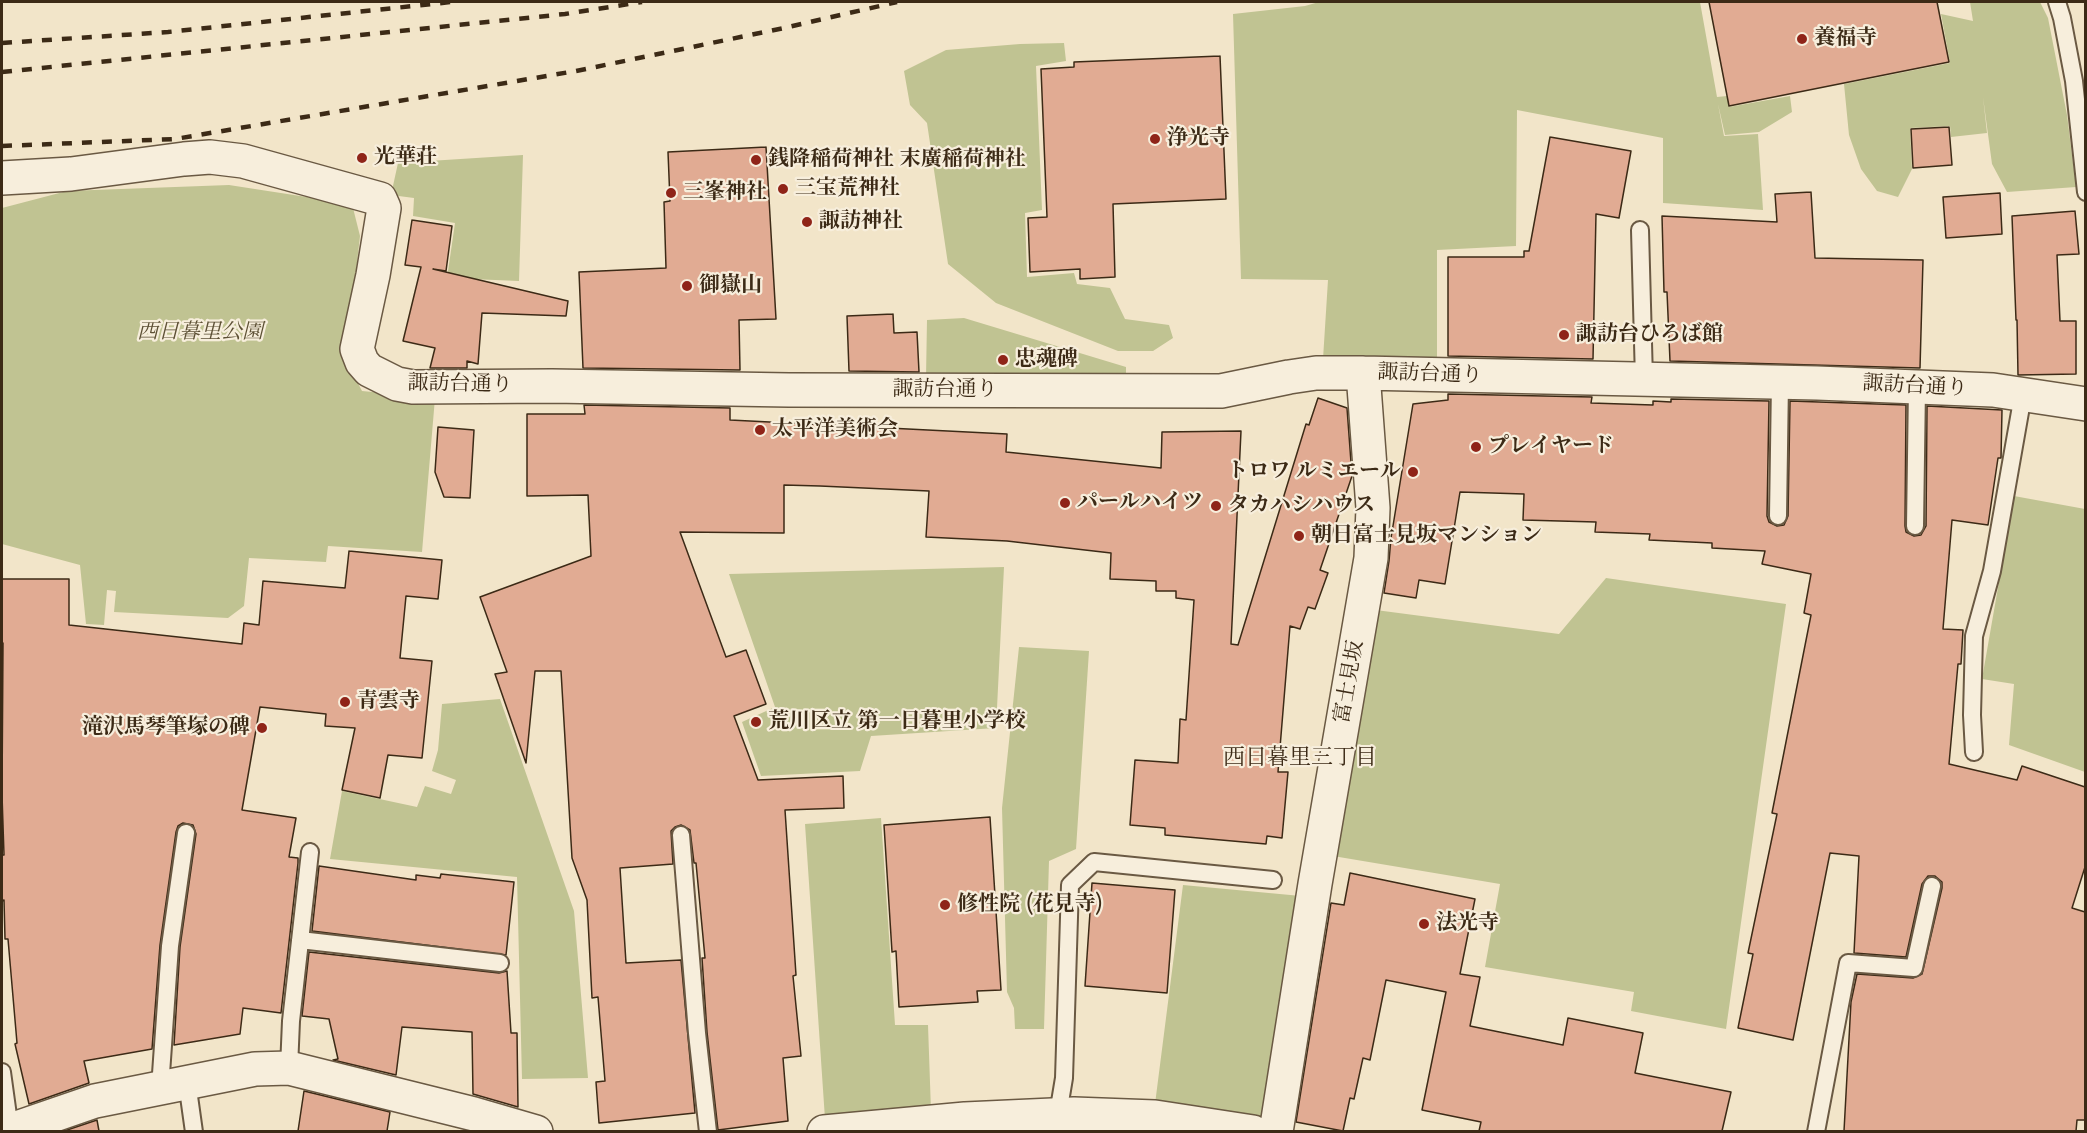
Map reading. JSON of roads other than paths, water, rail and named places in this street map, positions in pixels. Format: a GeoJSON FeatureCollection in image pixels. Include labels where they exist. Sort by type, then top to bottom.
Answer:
{"type":"FeatureCollection","features":[{"type":"Feature","properties":{"kind":"street","name":"諏訪台通り"},"geometry":{"type":"LineString","coordinates":[[2,178],[71,174],[210,157],[243,161],[380,199],[384,208],[357,349],[362,362],[369,370],[397,384],[413,387],[1221,391],[1289,376],[1316,373],[1363,373],[1780,382],[1993,390],[2085,404]]}},
{"type":"Feature","properties":{"kind":"street","name":"富士見坂"},"geometry":{"type":"LineString","coordinates":[[1276,1131],[1315,884],[1371,558],[1373,508],[1363,373]]}},
{"type":"Feature","properties":{"kind":"street"},"geometry":{"type":"LineString","coordinates":[[8,1131],[95,1101],[255,1069],[289,1068],[472,1123],[536,1131]]}},
{"type":"Feature","properties":{"kind":"street"},"geometry":{"type":"LineString","coordinates":[[824,1131],[1058,1114],[1155,1117],[1253,1131]]}},
{"type":"Feature","properties":{"kind":"lane"},"geometry":{"type":"LineString","coordinates":[[2056,2],[2062,18],[2074,81],[2085,192]]}},
{"type":"Feature","properties":{"kind":"lane"},"geometry":{"type":"LineString","coordinates":[[1640,230],[1644,380]]}},
{"type":"Feature","properties":{"kind":"lane"},"geometry":{"type":"LineString","coordinates":[[1778,516],[1780,382]]}},
{"type":"Feature","properties":{"kind":"lane"},"geometry":{"type":"LineString","coordinates":[[1915,526],[1917,387]]}},
{"type":"Feature","properties":{"kind":"lane"},"geometry":{"type":"LineString","coordinates":[[1974,752],[1972,715],[1974,636],[1992,571],[2023,395]]}},
{"type":"Feature","properties":{"kind":"lane"},"geometry":{"type":"LineString","coordinates":[[186,833],[170,946],[174,1085],[194,1131]]}},
{"type":"Feature","properties":{"kind":"lane"},"geometry":{"type":"LineString","coordinates":[[681,835],[697,1033],[708,1131]]}},
{"type":"Feature","properties":{"kind":"lane"},"geometry":{"type":"LineString","coordinates":[[289,1068],[291,1021],[310,852]]}},
{"type":"Feature","properties":{"kind":"lane"},"geometry":{"type":"LineString","coordinates":[[1058,1114],[1064,1078],[1070,885],[1094,862],[1273,880]]}},
{"type":"Feature","properties":{"kind":"lane"},"geometry":{"type":"LineString","coordinates":[[1816,1131],[1848,963],[1914,968],[1932,886]]}},
{"type":"Feature","properties":{"kind":"lane"},"geometry":{"type":"LineString","coordinates":[[300,940],[500,963]]}},
{"type":"Feature","properties":{"kind":"lane"},"geometry":{"type":"LineString","coordinates":[[2,1072],[8,1131]]}},
{"type":"Feature","properties":{"kind":"railway"},"geometry":{"type":"LineString","coordinates":[[2,43],[168,32],[451,2]]}},
{"type":"Feature","properties":{"kind":"railway"},"geometry":{"type":"LineString","coordinates":[[2,72],[565,14],[642,2]]}},
{"type":"Feature","properties":{"kind":"railway"},"geometry":{"type":"LineString","coordinates":[[2,146],[175,139],[576,71],[897,2]]}},
{"type":"Feature","properties":{"kind":"place","name":"養福寺"},"geometry":{"type":"Point","coordinates":[1802,39]}},
{"type":"Feature","properties":{"kind":"place","name":"浄光寺"},"geometry":{"type":"Point","coordinates":[1155,139]}},
{"type":"Feature","properties":{"kind":"place","name":"光華荘"},"geometry":{"type":"Point","coordinates":[362,158]}},
{"type":"Feature","properties":{"kind":"place","name":"銭降稲荷神社 末廣稲荷神社"},"geometry":{"type":"Point","coordinates":[756,160]}},
{"type":"Feature","properties":{"kind":"place","name":"三宝荒神社"},"geometry":{"type":"Point","coordinates":[783,189]}},
{"type":"Feature","properties":{"kind":"place","name":"三峯神社"},"geometry":{"type":"Point","coordinates":[671,193]}},
{"type":"Feature","properties":{"kind":"place","name":"諏訪神社"},"geometry":{"type":"Point","coordinates":[807,222]}},
{"type":"Feature","properties":{"kind":"place","name":"御嶽山"},"geometry":{"type":"Point","coordinates":[687,286]}},
{"type":"Feature","properties":{"kind":"place","name":"諏訪台ひろば館"},"geometry":{"type":"Point","coordinates":[1564,335]}},
{"type":"Feature","properties":{"kind":"place","name":"忠魂碑"},"geometry":{"type":"Point","coordinates":[1003,360]}},
{"type":"Feature","properties":{"kind":"place","name":"太平洋美術会"},"geometry":{"type":"Point","coordinates":[760,430]}},
{"type":"Feature","properties":{"kind":"place","name":"プレイヤード"},"geometry":{"type":"Point","coordinates":[1476,447]}},
{"type":"Feature","properties":{"kind":"place","name":"トロワ ルミエール"},"geometry":{"type":"Point","coordinates":[1413,472]}},
{"type":"Feature","properties":{"kind":"place","name":"パールハイツ"},"geometry":{"type":"Point","coordinates":[1065,503]}},
{"type":"Feature","properties":{"kind":"place","name":"タカハシハウス"},"geometry":{"type":"Point","coordinates":[1216,506]}},
{"type":"Feature","properties":{"kind":"place","name":"朝日富士見坂マンション"},"geometry":{"type":"Point","coordinates":[1299,536]}},
{"type":"Feature","properties":{"kind":"place","name":"青雲寺"},"geometry":{"type":"Point","coordinates":[345,702]}},
{"type":"Feature","properties":{"kind":"place","name":"荒川区立 第一日暮里小学校"},"geometry":{"type":"Point","coordinates":[756,722]}},
{"type":"Feature","properties":{"kind":"place","name":"滝沢馬琴筆塚の碑"},"geometry":{"type":"Point","coordinates":[262,728]}},
{"type":"Feature","properties":{"kind":"place","name":"修性院 (花見寺)"},"geometry":{"type":"Point","coordinates":[945,905]}},
{"type":"Feature","properties":{"kind":"place","name":"法光寺"},"geometry":{"type":"Point","coordinates":[1424,924]}},
{"type":"Feature","properties":{"kind":"district","name":"西日暮里三丁目"},"geometry":{"type":"Point","coordinates":[1300,759]}},
{"type":"Feature","properties":{"kind":"park label","name":"西日暮里公園"},"geometry":{"type":"Point","coordinates":[200,333]}}]}
